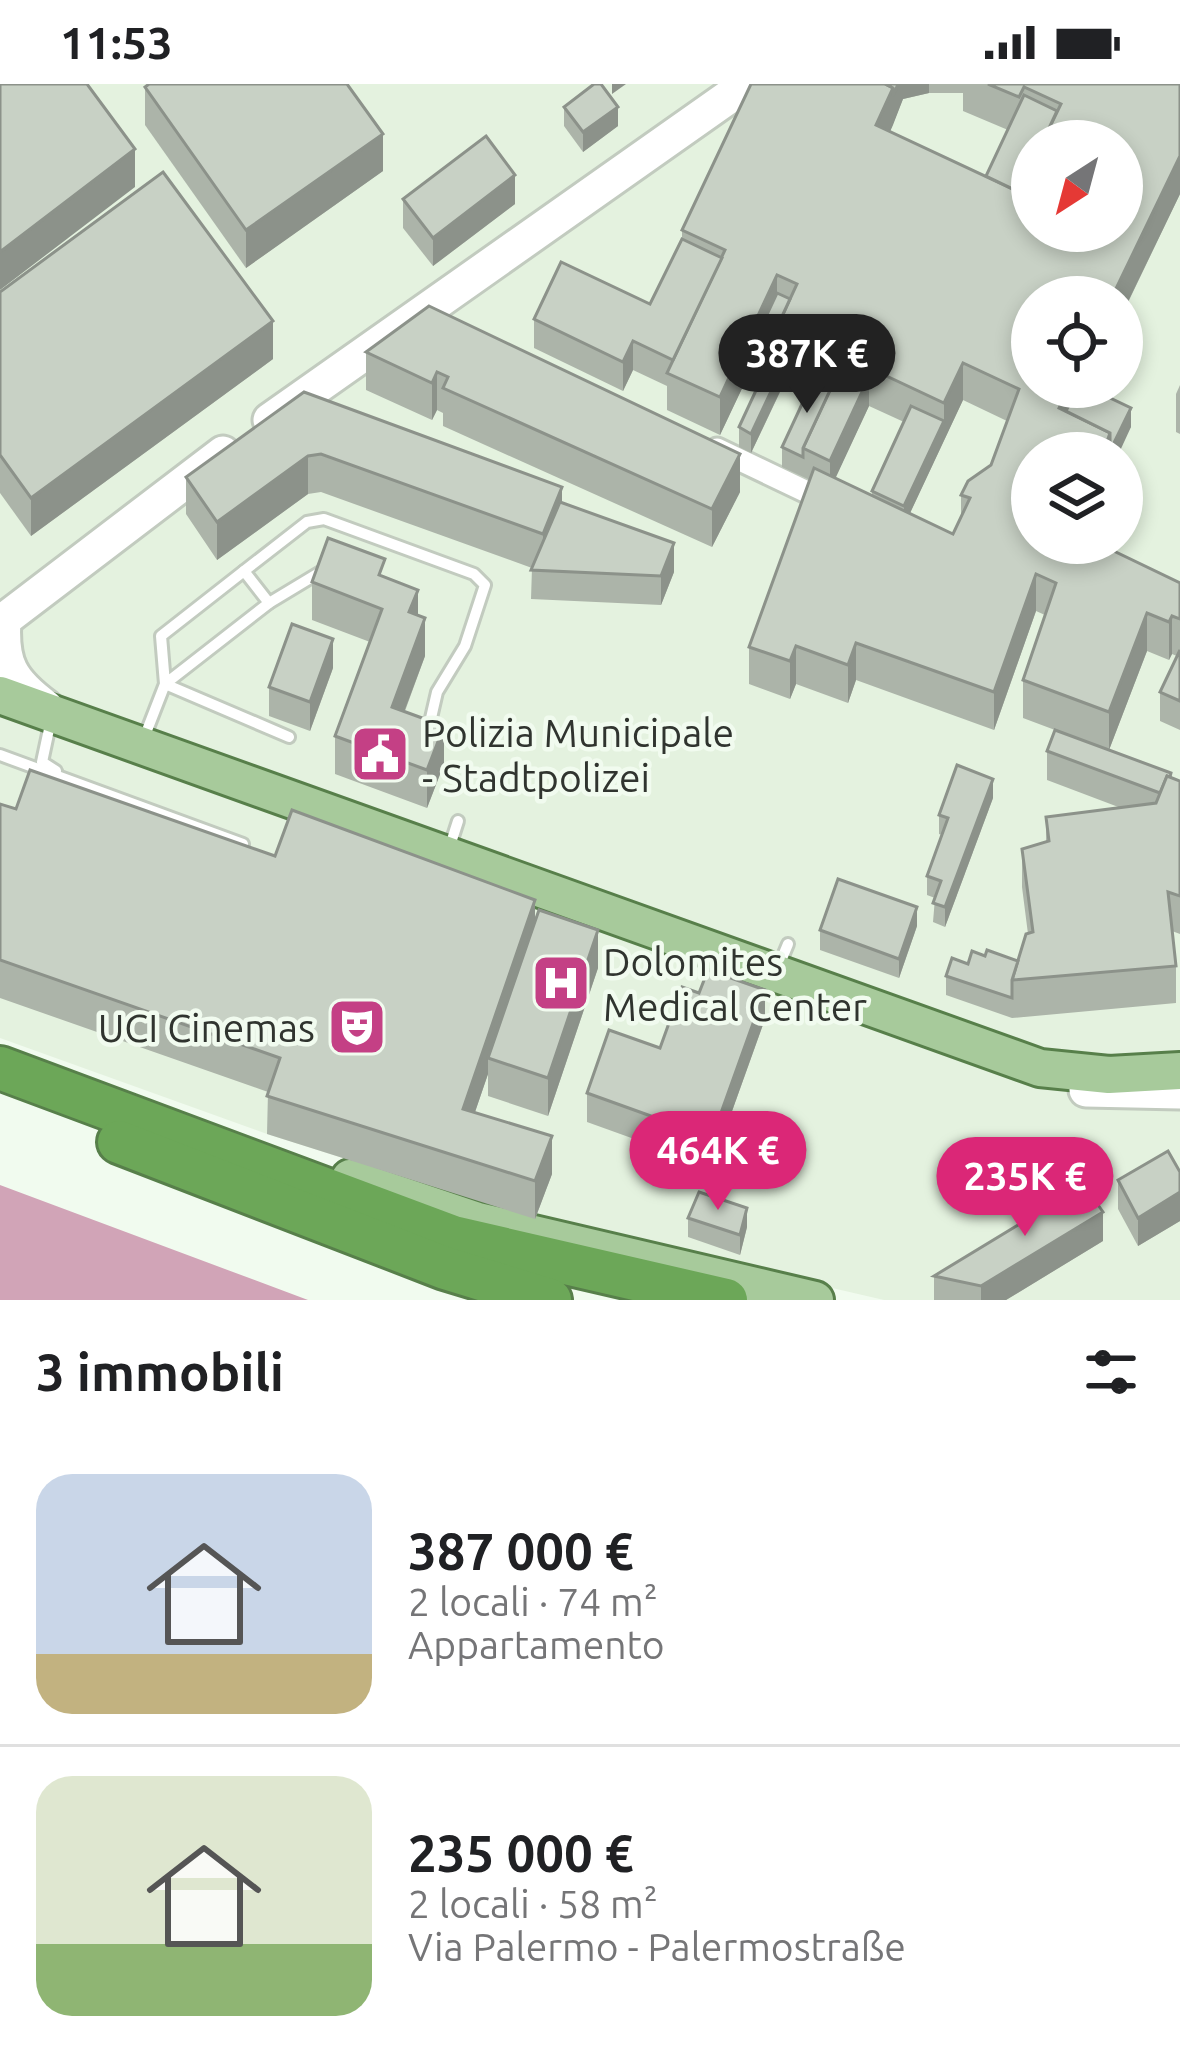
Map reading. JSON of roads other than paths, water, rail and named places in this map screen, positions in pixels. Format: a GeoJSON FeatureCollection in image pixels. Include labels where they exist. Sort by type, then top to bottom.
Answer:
{"type":"FeatureCollection","features":[{"type":"Feature","properties":{"kind":"highway"},"geometry":{"type":"LineString","coordinates":[[0,1068],[453,1237],[727,1300]]}},
{"type":"Feature","properties":{"kind":"highway"},"geometry":{"type":"LineString","coordinates":[[0,1098],[445,1268],[550,1300]]}},
{"type":"Feature","properties":{"kind":"main road"},"geometry":{"type":"LineString","coordinates":[[53,712],[8,673],[2,621],[190,477],[435,314],[747,84]]}},
{"type":"Feature","properties":{"kind":"main road"},"geometry":{"type":"LineString","coordinates":[[0,694],[446,856],[782,960],[1040,1069],[1076,1089],[1180,1091]]}},
{"type":"Feature","properties":{"kind":"main road"},"geometry":{"type":"LineString","coordinates":[[0,704],[53,712]]}},
{"type":"Feature","properties":{"kind":"main road"},"geometry":{"type":"LineString","coordinates":[[0,1058],[478,1221],[815,1300]]}},
{"type":"Feature","properties":{"kind":"main road"},"geometry":{"type":"LineString","coordinates":[[1040,1069],[1109,1075],[1180,1071]]}},
{"type":"Feature","properties":{"kind":"street"},"geometry":{"type":"LineString","coordinates":[[696,439],[843,508]]}},
{"type":"Feature","properties":{"kind":"lane"},"geometry":{"type":"LineString","coordinates":[[142,744],[166,684],[161,636],[307,522],[324,518],[474,574],[485,584],[465,646],[436,692],[428,731]]}},
{"type":"Feature","properties":{"kind":"lane"},"geometry":{"type":"LineString","coordinates":[[244,571],[269,603]]}},
{"type":"Feature","properties":{"kind":"lane"},"geometry":{"type":"LineString","coordinates":[[166,684],[316,571],[341,571]]}},
{"type":"Feature","properties":{"kind":"lane"},"geometry":{"type":"LineString","coordinates":[[166,684],[289,737]]}},
{"type":"Feature","properties":{"kind":"lane"},"geometry":{"type":"LineString","coordinates":[[53,712],[42,762],[68,780]]}},
{"type":"Feature","properties":{"kind":"lane"},"geometry":{"type":"LineString","coordinates":[[0,755],[243,844]]}},
{"type":"Feature","properties":{"kind":"lane"},"geometry":{"type":"LineString","coordinates":[[446,856],[458,821]]}},
{"type":"Feature","properties":{"kind":"place","name":"Polizia Municipale - Stadtpolizei"},"geometry":{"type":"Point","coordinates":[380,754]}},
{"type":"Feature","properties":{"kind":"place","name":"Dolomites Medical Center"},"geometry":{"type":"Point","coordinates":[561,983]}},
{"type":"Feature","properties":{"kind":"place","name":"UCI Cinemas"},"geometry":{"type":"Point","coordinates":[357,1027]}}]}
